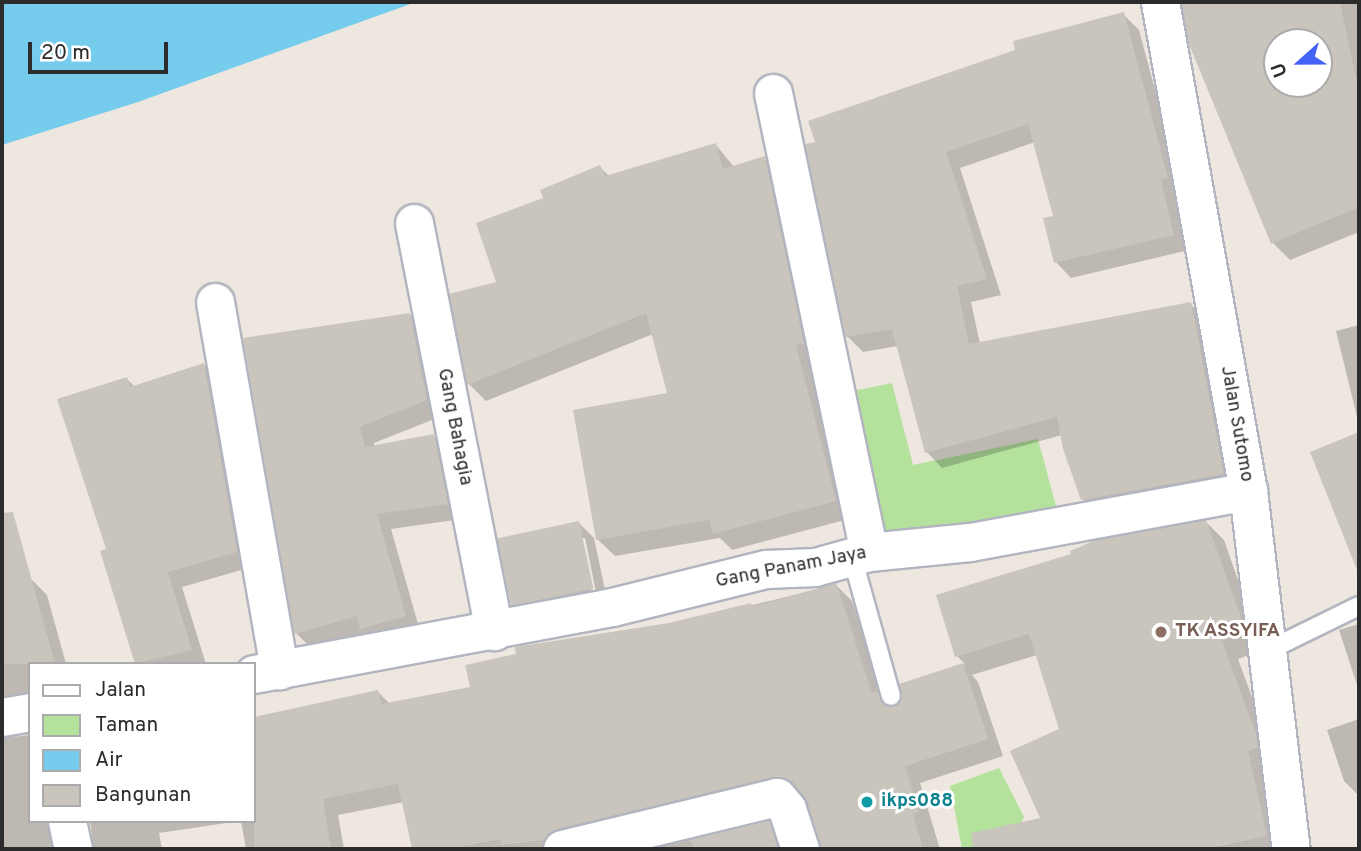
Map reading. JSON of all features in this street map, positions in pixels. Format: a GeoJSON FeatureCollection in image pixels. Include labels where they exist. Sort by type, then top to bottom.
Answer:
{"type":"FeatureCollection","features":[{"type":"Feature","properties":{"kind":"street","name":"Jalan Sutomo"},"geometry":{"type":"LineString","coordinates":[[1160,2],[1248,491],[1291,849]]}},
{"type":"Feature","properties":{"kind":"street"},"geometry":{"type":"LineString","coordinates":[[773,93],[861,556]]}},
{"type":"Feature","properties":{"kind":"street","name":"Gang Bahagia"},"geometry":{"type":"LineString","coordinates":[[414,223],[494,631]]}},
{"type":"Feature","properties":{"kind":"street"},"geometry":{"type":"LineString","coordinates":[[215,302],[267,672]]}},
{"type":"Feature","properties":{"kind":"street","name":"Gang Panam Jaya"},"geometry":{"type":"LineString","coordinates":[[267,672],[494,631],[766,569],[815,567],[861,556],[970,542],[1248,491]]}},
{"type":"Feature","properties":{"kind":"street"},"geometry":{"type":"LineString","coordinates":[[2,717],[28,712]]}},
{"type":"Feature","properties":{"kind":"street"},"geometry":{"type":"LineString","coordinates":[[562,849],[777,797],[791,819],[800,849]]}},
{"type":"Feature","properties":{"kind":"street"},"geometry":{"type":"LineString","coordinates":[[67,823],[73,849]]}},
{"type":"Feature","properties":{"kind":"lane"},"geometry":{"type":"LineString","coordinates":[[861,556],[891,696]]}},
{"type":"Feature","properties":{"kind":"lane"},"geometry":{"type":"LineString","coordinates":[[1267,651],[1359,606]]}},
{"type":"Feature","properties":{"kind":"green space"},"geometry":{"type":"Polygon","coordinates":[[[892,383],[913,465],[1038,439],[1057,510],[878,536],[849,392],[892,383]]]}},
{"type":"Feature","properties":{"kind":"green space"},"geometry":{"type":"Polygon","coordinates":[[[999,768],[1024,817],[1016,834],[1019,849],[962,849],[950,786],[999,768]]]}},
{"type":"Feature","properties":{"kind":"water"},"geometry":{"type":"Polygon","coordinates":[[[2,2],[416,2],[138,102],[2,145],[2,2]]]}},
{"type":"Feature","properties":{"kind":"building"},"geometry":{"type":"Polygon","coordinates":[[[1181,2],[1340,2],[1359,92],[1359,207],[1271,244],[1189,44],[1181,2]]]}},
{"type":"Feature","properties":{"kind":"building"},"geometry":{"type":"Polygon","coordinates":[[[1124,12],[1168,178],[1161,180],[1174,235],[1054,263],[1043,218],[1053,216],[1028,124],[946,152],[987,279],[957,286],[969,344],[1191,302],[1224,474],[1081,500],[1063,449],[1057,417],[925,453],[892,329],[845,337],[805,144],[815,142],[808,121],[1015,50],[1013,41],[1124,12]]]}},
{"type":"Feature","properties":{"kind":"building"},"geometry":{"type":"Polygon","coordinates":[[[716,143],[723,169],[765,156],[804,344],[796,345],[836,501],[713,534],[709,520],[596,540],[573,410],[667,393],[646,313],[467,385],[449,294],[496,282],[476,223],[543,198],[540,190],[600,165],[605,176],[716,143]]]}},
{"type":"Feature","properties":{"kind":"building"},"geometry":{"type":"Polygon","coordinates":[[[410,313],[427,400],[360,427],[365,447],[434,434],[448,504],[377,514],[406,616],[360,629],[357,616],[294,634],[243,338],[410,313]]]}},
{"type":"Feature","properties":{"kind":"building"},"geometry":{"type":"Polygon","coordinates":[[[204,363],[237,552],[168,572],[192,650],[143,662],[134,662],[100,551],[106,549],[57,399],[127,377],[130,387],[204,363]]]}},
{"type":"Feature","properties":{"kind":"building"},"geometry":{"type":"Polygon","coordinates":[[[1359,432],[1359,570],[1357,570],[1310,452],[1359,432]]]}},
{"type":"Feature","properties":{"kind":"building"},"geometry":{"type":"Polygon","coordinates":[[[13,512],[54,662],[2,664],[2,513],[13,512]]]}},
{"type":"Feature","properties":{"kind":"building"},"geometry":{"type":"Polygon","coordinates":[[[1206,520],[1243,623],[1244,633],[1222,641],[1256,734],[1258,747],[1248,751],[1267,836],[1206,849],[973,849],[971,833],[1040,818],[1010,751],[1059,729],[1029,634],[955,657],[936,595],[1071,554],[1070,551],[1096,540],[1206,520]]]}},
{"type":"Feature","properties":{"kind":"building"},"geometry":{"type":"Polygon","coordinates":[[[579,521],[593,588],[511,606],[497,538],[579,521]]]}},
{"type":"Feature","properties":{"kind":"building"},"geometry":{"type":"Polygon","coordinates":[[[836,583],[872,693],[878,691],[884,705],[895,707],[902,698],[899,684],[963,663],[988,739],[905,766],[919,812],[913,814],[923,849],[820,849],[803,796],[784,777],[773,777],[557,829],[544,840],[501,845],[500,839],[449,849],[412,849],[398,784],[323,799],[331,849],[254,849],[256,717],[378,690],[381,704],[470,687],[465,665],[516,654],[515,647],[669,623],[751,603],[752,607],[836,583]]]}},
{"type":"Feature","properties":{"kind":"building"},"geometry":{"type":"Polygon","coordinates":[[[769,821],[778,849],[694,849],[690,840],[769,821]]]}},
{"type":"Feature","properties":{"kind":"place","name":"TK ASSYIFA"},"geometry":{"type":"Point","coordinates":[1161,632]}},
{"type":"Feature","properties":{"kind":"place","name":"ikps088"},"geometry":{"type":"Point","coordinates":[867,802]}}]}
